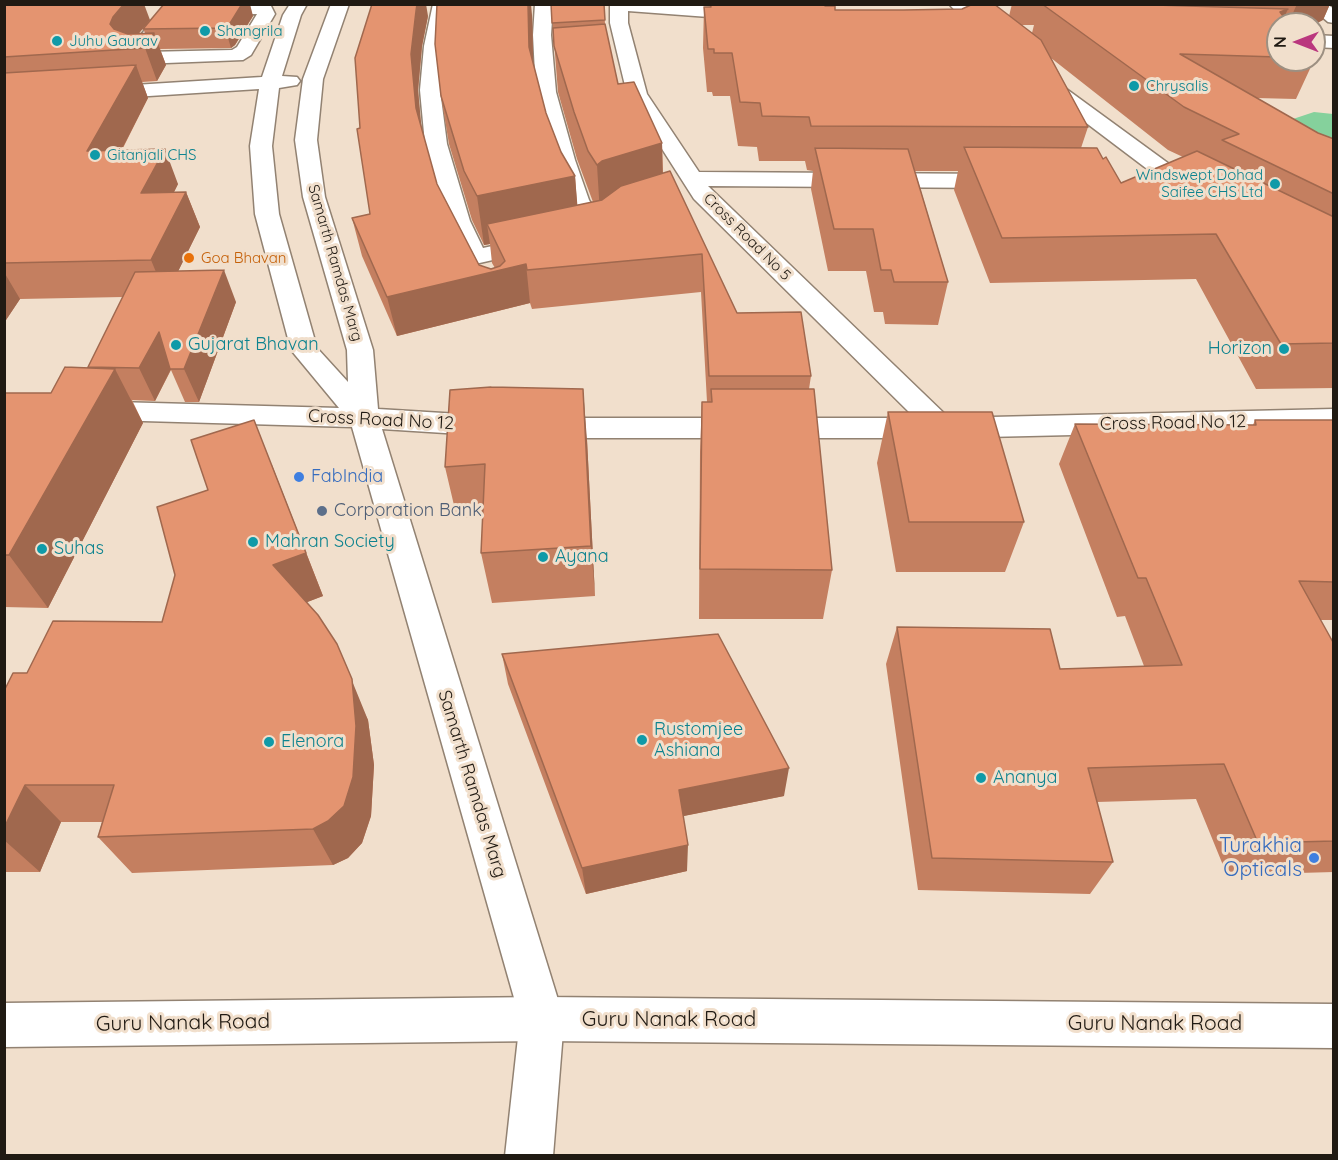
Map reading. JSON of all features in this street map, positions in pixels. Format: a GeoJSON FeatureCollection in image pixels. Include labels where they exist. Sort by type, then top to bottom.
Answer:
{"type":"FeatureCollection","features":[{"type":"Feature","properties":{"kind":"street","name":"Samarth Ramdas Marg"},"geometry":{"type":"LineString","coordinates":[[299,4],[292,15],[270,82],[261,146],[267,214],[304,350],[364,418]]}},
{"type":"Feature","properties":{"kind":"street","name":"Samarth Ramdas Marg"},"geometry":{"type":"LineString","coordinates":[[340,4],[313,79],[306,140],[314,197],[360,350],[364,418],[542,1019],[529,1155]]}},
{"type":"Feature","properties":{"kind":"street"},"geometry":{"type":"LineString","coordinates":[[442,4],[433,46],[430,90],[436,144],[458,221],[480,267],[552,240]]}},
{"type":"Feature","properties":{"kind":"street"},"geometry":{"type":"LineString","coordinates":[[544,4],[543,66],[546,92],[564,160],[578,200],[594,228]]}},
{"type":"Feature","properties":{"kind":"street"},"geometry":{"type":"LineString","coordinates":[[957,4],[984,33]]}},
{"type":"Feature","properties":{"kind":"street"},"geometry":{"type":"LineString","coordinates":[[1315,4],[1334,18]]}},
{"type":"Feature","properties":{"kind":"street"},"geometry":{"type":"LineString","coordinates":[[619,5],[772,17]]}},
{"type":"Feature","properties":{"kind":"street","name":"Cross Road No 5"},"geometry":{"type":"LineString","coordinates":[[619,5],[618,61],[690,188],[942,428]]}},
{"type":"Feature","properties":{"kind":"street"},"geometry":{"type":"LineString","coordinates":[[172,10],[265,10],[266,14],[248,45],[243,53],[232,57],[141,58],[134,55],[165,13],[172,10]]}},
{"type":"Feature","properties":{"kind":"street"},"geometry":{"type":"LineString","coordinates":[[961,32],[984,33],[1009,44]]}},
{"type":"Feature","properties":{"kind":"street"},"geometry":{"type":"LineString","coordinates":[[248,45],[325,43]]}},
{"type":"Feature","properties":{"kind":"street"},"geometry":{"type":"LineString","coordinates":[[543,66],[565,64]]}},
{"type":"Feature","properties":{"kind":"street"},"geometry":{"type":"LineString","coordinates":[[1028,69],[1071,104],[1179,182],[1219,203]]}},
{"type":"Feature","properties":{"kind":"street"},"geometry":{"type":"LineString","coordinates":[[88,94],[313,79]]}},
{"type":"Feature","properties":{"kind":"street"},"geometry":{"type":"LineString","coordinates":[[690,188],[1024,181]]}},
{"type":"Feature","properties":{"kind":"street"},"geometry":{"type":"LineString","coordinates":[[1143,182],[1179,182]]}},
{"type":"Feature","properties":{"kind":"street","name":"Cross Road No 12"},"geometry":{"type":"LineString","coordinates":[[4,408],[364,418],[535,428],[942,428],[1334,419]]}},
{"type":"Feature","properties":{"kind":"street","name":"Guru Nanak Road"},"geometry":{"type":"LineString","coordinates":[[4,1025],[542,1019],[1334,1026]]}},
{"type":"Feature","properties":{"kind":"green space"},"geometry":{"type":"Polygon","coordinates":[[[1314,112],[1333,114],[1333,175],[1254,132],[1314,112]]]}},
{"type":"Feature","properties":{"kind":"building"},"geometry":{"type":"Polygon","coordinates":[[[4,4],[124,4],[110,24],[114,29],[128,34],[154,33],[145,48],[4,57],[4,4]]]}},
{"type":"Feature","properties":{"kind":"building"},"geometry":{"type":"Polygon","coordinates":[[[164,4],[242,4],[225,28],[143,29],[164,4]]]}},
{"type":"Feature","properties":{"kind":"building"},"geometry":{"type":"Polygon","coordinates":[[[372,4],[417,4],[411,54],[416,108],[437,184],[479,265],[491,269],[500,266],[505,261],[487,224],[602,200],[621,186],[670,171],[737,313],[801,312],[811,376],[709,376],[702,254],[527,270],[526,264],[387,297],[352,218],[370,214],[357,129],[360,128],[355,58],[372,4]]]}},
{"type":"Feature","properties":{"kind":"building"},"geometry":{"type":"Polygon","coordinates":[[[437,4],[528,4],[529,47],[546,113],[561,152],[575,176],[477,196],[464,171],[441,96],[435,44],[437,4]]]}},
{"type":"Feature","properties":{"kind":"building"},"geometry":{"type":"Polygon","coordinates":[[[551,4],[604,4],[605,20],[552,23],[551,4]]]}},
{"type":"Feature","properties":{"kind":"building"},"geometry":{"type":"Polygon","coordinates":[[[710,4],[825,4],[825,6],[835,6],[835,10],[903,10],[962,9],[973,4],[994,4],[1041,40],[1088,127],[811,126],[809,117],[762,116],[760,103],[740,102],[732,53],[714,53],[714,49],[708,49],[704,7],[711,7],[710,4]]]}},
{"type":"Feature","properties":{"kind":"building"},"geometry":{"type":"Polygon","coordinates":[[[1042,4],[1288,9],[1280,12],[1266,12],[1266,57],[1180,54],[1318,133],[1334,139],[1334,194],[1222,140],[1239,134],[1184,107],[1042,4]]]}},
{"type":"Feature","properties":{"kind":"building"},"geometry":{"type":"Polygon","coordinates":[[[605,24],[618,84],[634,82],[662,143],[602,161],[597,165],[588,151],[574,112],[554,46],[553,28],[605,24]]]}},
{"type":"Feature","properties":{"kind":"building"},"geometry":{"type":"Polygon","coordinates":[[[136,65],[87,151],[165,149],[141,193],[186,192],[151,260],[4,263],[4,73],[136,65]]]}},
{"type":"Feature","properties":{"kind":"building"},"geometry":{"type":"Polygon","coordinates":[[[964,147],[1097,148],[1103,159],[1106,157],[1121,183],[1197,151],[1334,217],[1334,343],[1281,344],[1216,234],[1002,238],[964,147]]]}},
{"type":"Feature","properties":{"kind":"building"},"geometry":{"type":"Polygon","coordinates":[[[815,148],[908,149],[948,282],[894,282],[891,270],[881,270],[873,229],[834,229],[815,148]]]}},
{"type":"Feature","properties":{"kind":"building"},"geometry":{"type":"Polygon","coordinates":[[[224,270],[184,369],[170,369],[159,332],[139,368],[88,367],[135,272],[224,270]]]}},
{"type":"Feature","properties":{"kind":"building"},"geometry":{"type":"Polygon","coordinates":[[[65,367],[115,369],[9,555],[4,555],[4,393],[51,393],[65,367]]]}},
{"type":"Feature","properties":{"kind":"building","name":"Ayana"},"geometry":{"type":"Polygon","coordinates":[[[491,387],[583,389],[591,546],[481,553],[485,464],[445,467],[450,390],[491,387]]]}},
{"type":"Feature","properties":{"kind":"building"},"geometry":{"type":"Polygon","coordinates":[[[711,389],[814,389],[832,570],[700,569],[702,402],[712,402],[711,389]]]}},
{"type":"Feature","properties":{"kind":"building"},"geometry":{"type":"Polygon","coordinates":[[[888,412],[992,412],[1024,522],[909,522],[888,412]]]}},
{"type":"Feature","properties":{"kind":"building"},"geometry":{"type":"Polygon","coordinates":[[[254,420],[306,553],[273,565],[318,615],[337,644],[352,679],[356,726],[353,777],[344,806],[328,821],[313,829],[98,837],[114,785],[25,785],[4,828],[4,691],[13,673],[27,673],[53,621],[162,622],[175,575],[157,507],[208,490],[191,440],[254,420]]]}},
{"type":"Feature","properties":{"kind":"building"},"geometry":{"type":"Polygon","coordinates":[[[1255,420],[1334,420],[1334,582],[1299,581],[1334,644],[1334,841],[1258,843],[1224,764],[1088,768],[1113,862],[932,858],[897,627],[1050,629],[1060,669],[1182,665],[1146,578],[1138,578],[1075,424],[1256,425],[1255,420]]]}},
{"type":"Feature","properties":{"kind":"building","name":"Rustomjee Ashiana"},"geometry":{"type":"Polygon","coordinates":[[[718,634],[789,768],[679,790],[688,845],[582,868],[502,654],[718,634]]]}},
{"type":"Feature","properties":{"kind":"place","name":"Shangrila"},"geometry":{"type":"Point","coordinates":[205,31]}},
{"type":"Feature","properties":{"kind":"place","name":"Juhu Gaurav"},"geometry":{"type":"Point","coordinates":[57,41]}},
{"type":"Feature","properties":{"kind":"place","name":"Chrysalis"},"geometry":{"type":"Point","coordinates":[1134,86]}},
{"type":"Feature","properties":{"kind":"place","name":"Gitanjali CHS"},"geometry":{"type":"Point","coordinates":[95,155]}},
{"type":"Feature","properties":{"kind":"place","name":"Windswept Dohad Saifee CHS Ltd"},"geometry":{"type":"Point","coordinates":[1275,184]}},
{"type":"Feature","properties":{"kind":"place","name":"Goa Bhavan"},"geometry":{"type":"Point","coordinates":[189,258]}},
{"type":"Feature","properties":{"kind":"place","name":"Gujarat Bhavan"},"geometry":{"type":"Point","coordinates":[176,345]}},
{"type":"Feature","properties":{"kind":"place","name":"Horizon"},"geometry":{"type":"Point","coordinates":[1284,349]}},
{"type":"Feature","properties":{"kind":"place","name":"FabIndia"},"geometry":{"type":"Point","coordinates":[299,477]}},
{"type":"Feature","properties":{"kind":"place","name":"Corporation Bank"},"geometry":{"type":"Point","coordinates":[322,511]}},
{"type":"Feature","properties":{"kind":"place","name":"Mahran Society"},"geometry":{"type":"Point","coordinates":[253,542]}},
{"type":"Feature","properties":{"kind":"place","name":"Suhas"},"geometry":{"type":"Point","coordinates":[42,549]}},
{"type":"Feature","properties":{"kind":"place","name":"Ayana"},"geometry":{"type":"Point","coordinates":[543,557]}},
{"type":"Feature","properties":{"kind":"place","name":"Rustomjee Ashiana"},"geometry":{"type":"Point","coordinates":[642,740]}},
{"type":"Feature","properties":{"kind":"place","name":"Elenora"},"geometry":{"type":"Point","coordinates":[269,742]}},
{"type":"Feature","properties":{"kind":"place","name":"Ananya"},"geometry":{"type":"Point","coordinates":[981,778]}},
{"type":"Feature","properties":{"kind":"place","name":"Turakhia Opticals"},"geometry":{"type":"Point","coordinates":[1314,858]}}]}
